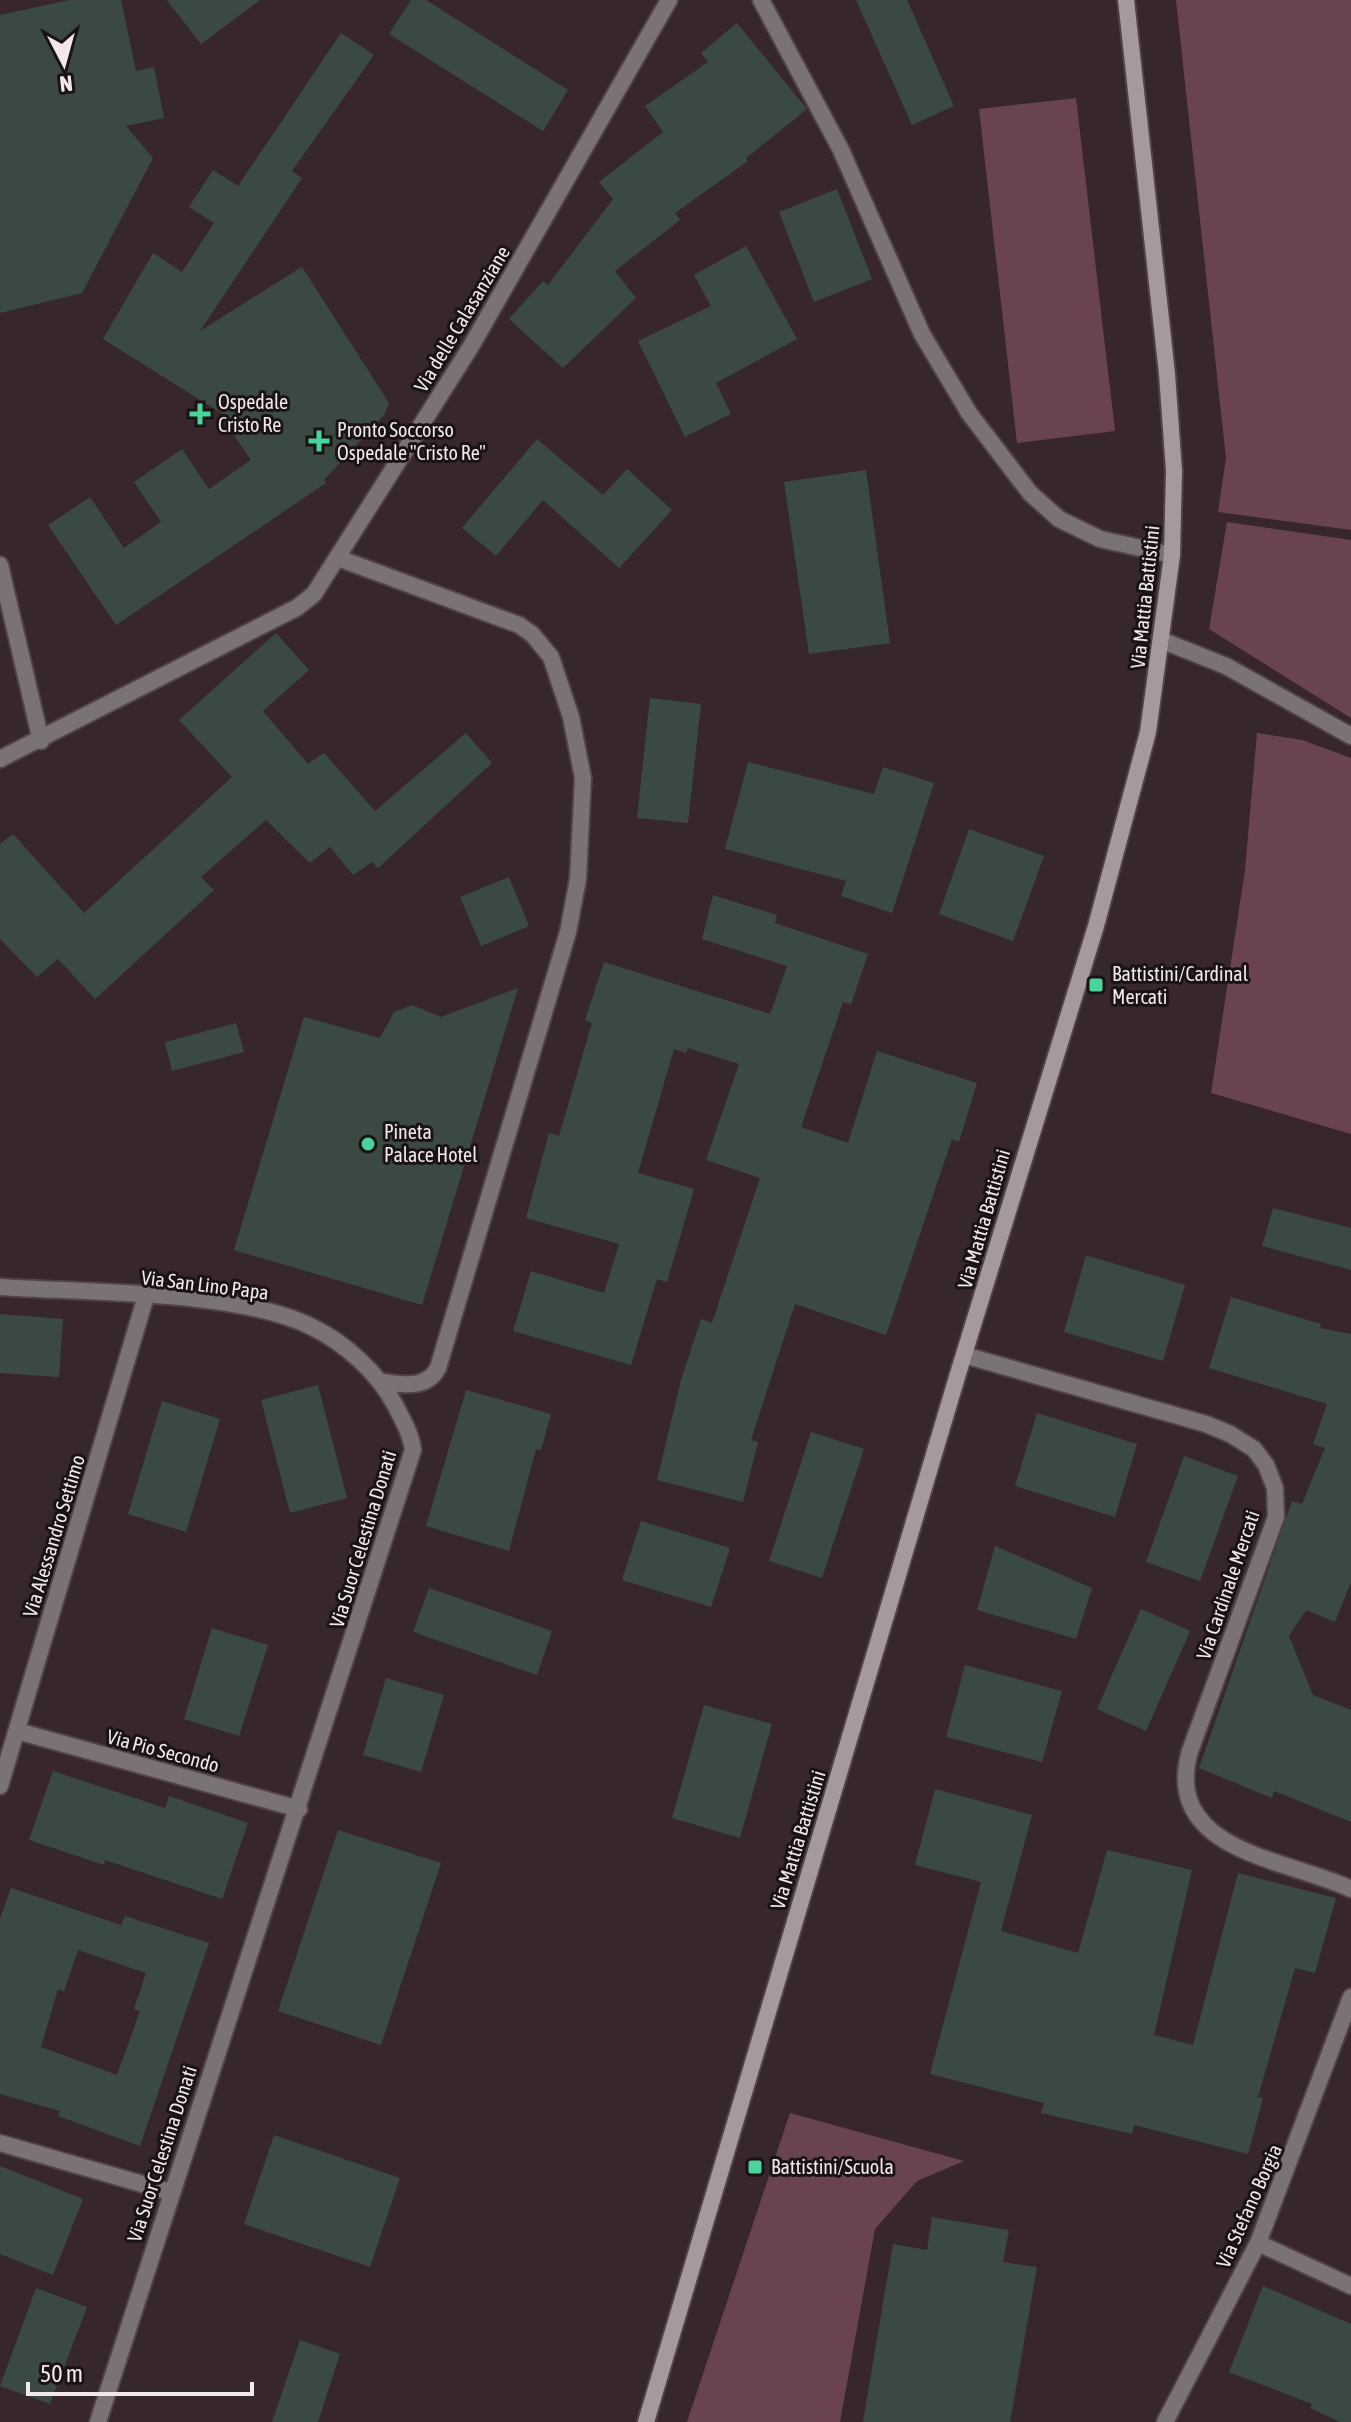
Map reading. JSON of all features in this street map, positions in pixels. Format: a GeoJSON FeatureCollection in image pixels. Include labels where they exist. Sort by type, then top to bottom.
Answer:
{"type":"FeatureCollection","features":[{"type":"Feature","properties":{"kind":"main road","name":"Via Mattia Battistini"},"geometry":{"type":"LineString","coordinates":[[646,2422],[1126,823],[1148,732],[1172,555],[1170,411],[1126,0]]}},
{"type":"Feature","properties":{"kind":"street","name":"Via delle Calasanziane"},"geometry":{"type":"LineString","coordinates":[[0,759],[41,741],[140,685],[298,607],[314,594],[470,348],[669,0]]}},
{"type":"Feature","properties":{"kind":"street"},"geometry":{"type":"LineString","coordinates":[[761,0],[841,150],[922,334],[969,413],[1030,493],[1059,519],[1100,539],[1172,555]]}},
{"type":"Feature","properties":{"kind":"street"},"geometry":{"type":"LineString","coordinates":[[338,558],[486,610],[532,634],[557,667],[578,743],[583,778],[580,867],[568,932],[438,1368],[430,1380],[422,1383],[383,1382]]}},
{"type":"Feature","properties":{"kind":"street"},"geometry":{"type":"LineString","coordinates":[[0,565],[41,741]]}},
{"type":"Feature","properties":{"kind":"street"},"geometry":{"type":"LineString","coordinates":[[1161,640],[1226,666],[1351,736]]}},
{"type":"Feature","properties":{"kind":"street","name":"Via San Lino Papa"},"geometry":{"type":"LineString","coordinates":[[0,1287],[146,1296],[245,1307],[286,1317],[328,1337],[383,1382]]}},
{"type":"Feature","properties":{"kind":"street","name":"Via Alessandro Settimo"},"geometry":{"type":"LineString","coordinates":[[0,1786],[146,1296]]}},
{"type":"Feature","properties":{"kind":"street","name":"Via Cardinale Mercati"},"geometry":{"type":"LineString","coordinates":[[964,1355],[1206,1424],[1244,1442],[1261,1456],[1275,1488],[1276,1517],[1190,1751],[1184,1783],[1197,1815],[1224,1842],[1324,1876],[1351,1889]]}},
{"type":"Feature","properties":{"kind":"street","name":"Via Suor Celestina Donati"},"geometry":{"type":"LineString","coordinates":[[98,2422],[170,2192],[299,1809],[412,1455],[410,1435],[383,1382]]}},
{"type":"Feature","properties":{"kind":"street","name":"Via Pio Secondo"},"geometry":{"type":"LineString","coordinates":[[17,1731],[299,1809]]}},
{"type":"Feature","properties":{"kind":"street","name":"Via Stefano Borgia"},"geometry":{"type":"LineString","coordinates":[[1165,2422],[1258,2243],[1351,1997]]}},
{"type":"Feature","properties":{"kind":"street"},"geometry":{"type":"LineString","coordinates":[[0,2143],[170,2192]]}},
{"type":"Feature","properties":{"kind":"street"},"geometry":{"type":"LineString","coordinates":[[1258,2243],[1351,2286]]}},
{"type":"Feature","properties":{"kind":"shaded area"},"geometry":{"type":"Polygon","coordinates":[[[1176,0],[1351,0],[1351,530],[1218,512],[1226,458],[1176,0]]]}},
{"type":"Feature","properties":{"kind":"shaded area"},"geometry":{"type":"Polygon","coordinates":[[[1076,98],[1115,431],[1017,443],[979,109],[1076,98]]]}},
{"type":"Feature","properties":{"kind":"shaded area"},"geometry":{"type":"Polygon","coordinates":[[[1227,522],[1351,540],[1351,718],[1209,629],[1227,522]]]}},
{"type":"Feature","properties":{"kind":"shaded area"},"geometry":{"type":"Polygon","coordinates":[[[1257,733],[1302,740],[1351,758],[1351,1134],[1211,1093],[1245,870],[1257,733]]]}},
{"type":"Feature","properties":{"kind":"shaded area"},"geometry":{"type":"Polygon","coordinates":[[[790,2113],[964,2161],[917,2181],[875,2229],[840,2422],[687,2422],[790,2113]]]}},
{"type":"Feature","properties":{"kind":"building"},"geometry":{"type":"Polygon","coordinates":[[[69,0],[121,0],[136,71],[154,67],[164,118],[126,126],[153,158],[82,293],[0,313],[0,15],[69,0]]]}},
{"type":"Feature","properties":{"kind":"building"},"geometry":{"type":"Polygon","coordinates":[[[167,0],[260,0],[201,44],[167,0]]]}},
{"type":"Feature","properties":{"kind":"building"},"geometry":{"type":"Polygon","coordinates":[[[411,0],[426,0],[568,90],[543,131],[389,34],[411,0]]]}},
{"type":"Feature","properties":{"kind":"building"},"geometry":{"type":"Polygon","coordinates":[[[856,0],[907,0],[954,106],[912,125],[856,0]]]}},
{"type":"Feature","properties":{"kind":"building"},"geometry":{"type":"Polygon","coordinates":[[[737,23],[807,109],[746,158],[748,161],[675,213],[680,220],[615,271],[636,298],[563,368],[509,319],[543,281],[548,285],[613,199],[599,182],[663,132],[645,106],[708,62],[701,53],[737,23]]]}},
{"type":"Feature","properties":{"kind":"building"},"geometry":{"type":"Polygon","coordinates":[[[341,33],[374,55],[292,171],[302,178],[200,331],[302,267],[389,403],[384,415],[324,480],[326,483],[116,625],[48,525],[90,497],[124,548],[161,522],[134,482],[182,449],[209,489],[251,460],[224,421],[229,418],[103,339],[153,253],[182,272],[214,223],[189,207],[213,170],[238,186],[341,33]]]}},
{"type":"Feature","properties":{"kind":"building"},"geometry":{"type":"Polygon","coordinates":[[[837,189],[872,279],[814,302],[779,212],[837,189]]]}},
{"type":"Feature","properties":{"kind":"building"},"geometry":{"type":"Polygon","coordinates":[[[746,246],[797,339],[716,383],[731,414],[685,437],[638,341],[711,306],[694,275],[746,246]]]}},
{"type":"Feature","properties":{"kind":"building"},"geometry":{"type":"Polygon","coordinates":[[[537,439],[603,495],[627,469],[672,510],[619,568],[543,500],[496,556],[462,528],[537,439]]]}},
{"type":"Feature","properties":{"kind":"building"},"geometry":{"type":"Polygon","coordinates":[[[866,470],[890,643],[809,654],[784,482],[866,470]]]}},
{"type":"Feature","properties":{"kind":"building"},"geometry":{"type":"Polygon","coordinates":[[[276,633],[309,670],[263,711],[308,764],[324,753],[375,811],[466,733],[492,763],[378,868],[372,862],[353,875],[330,847],[310,863],[266,820],[201,877],[214,890],[95,999],[58,959],[37,977],[0,939],[0,844],[13,834],[84,913],[232,777],[179,720],[276,633]]]}},
{"type":"Feature","properties":{"kind":"building"},"geometry":{"type":"Polygon","coordinates":[[[650,698],[701,704],[688,823],[637,818],[650,698]]]}},
{"type":"Feature","properties":{"kind":"building"},"geometry":{"type":"Polygon","coordinates":[[[748,762],[874,794],[883,767],[934,783],[892,913],[841,896],[846,881],[725,849],[748,762]]]}},
{"type":"Feature","properties":{"kind":"building"},"geometry":{"type":"Polygon","coordinates":[[[969,829],[1044,856],[1013,941],[939,914],[969,829]]]}},
{"type":"Feature","properties":{"kind":"building"},"geometry":{"type":"Polygon","coordinates":[[[509,877],[529,926],[481,946],[460,897],[509,877]]]}},
{"type":"Feature","properties":{"kind":"building"},"geometry":{"type":"Polygon","coordinates":[[[713,895],[777,915],[775,923],[868,954],[851,1004],[843,1002],[801,1127],[848,1143],[877,1051],[977,1083],[959,1142],[952,1139],[886,1335],[795,1304],[751,1440],[758,1442],[743,1502],[657,1480],[681,1380],[701,1319],[712,1323],[760,1178],[706,1160],[739,1064],[688,1048],[686,1053],[674,1049],[638,1173],[694,1189],[667,1282],[657,1279],[631,1365],[513,1331],[531,1271],[604,1293],[619,1244],[526,1218],[549,1133],[559,1136],[592,1023],[585,1020],[604,962],[770,1014],[787,966],[702,939],[713,895]]]}},
{"type":"Feature","properties":{"kind":"building","name":"Pineta Palace Hotel"},"geometry":{"type":"Polygon","coordinates":[[[518,988],[422,1305],[234,1250],[304,1017],[380,1038],[394,1012],[412,1005],[441,1017],[518,988]]]}},
{"type":"Feature","properties":{"kind":"building"},"geometry":{"type":"Polygon","coordinates":[[[236,1023],[244,1052],[172,1071],[165,1042],[236,1023]]]}},
{"type":"Feature","properties":{"kind":"building"},"geometry":{"type":"Polygon","coordinates":[[[1273,1208],[1351,1228],[1351,1270],[1262,1246],[1273,1208]]]}},
{"type":"Feature","properties":{"kind":"building"},"geometry":{"type":"Polygon","coordinates":[[[1086,1255],[1185,1285],[1163,1361],[1064,1332],[1086,1255]]]}},
{"type":"Feature","properties":{"kind":"building"},"geometry":{"type":"Polygon","coordinates":[[[1231,1297],[1321,1324],[1320,1328],[1351,1334],[1351,1582],[1335,1622],[1306,1610],[1289,1636],[1313,1695],[1351,1710],[1351,1822],[1274,1791],[1272,1798],[1199,1768],[1292,1501],[1302,1504],[1325,1448],[1313,1444],[1327,1404],[1209,1368],[1231,1297]]]}},
{"type":"Feature","properties":{"kind":"building"},"geometry":{"type":"Polygon","coordinates":[[[0,1314],[63,1319],[59,1377],[0,1373],[0,1314]]]}},
{"type":"Feature","properties":{"kind":"building"},"geometry":{"type":"Polygon","coordinates":[[[318,1385],[347,1498],[290,1513],[261,1400],[318,1385]]]}},
{"type":"Feature","properties":{"kind":"building"},"geometry":{"type":"Polygon","coordinates":[[[466,1390],[551,1414],[541,1450],[536,1449],[509,1551],[426,1526],[466,1390]]]}},
{"type":"Feature","properties":{"kind":"building"},"geometry":{"type":"Polygon","coordinates":[[[162,1401],[220,1419],[186,1532],[128,1514],[162,1401]]]}},
{"type":"Feature","properties":{"kind":"building"},"geometry":{"type":"Polygon","coordinates":[[[1037,1413],[1137,1444],[1115,1517],[1015,1486],[1037,1413]]]}},
{"type":"Feature","properties":{"kind":"building"},"geometry":{"type":"Polygon","coordinates":[[[811,1432],[864,1449],[822,1578],[769,1561],[811,1432]]]}},
{"type":"Feature","properties":{"kind":"building"},"geometry":{"type":"Polygon","coordinates":[[[1184,1456],[1238,1476],[1200,1581],[1146,1562],[1184,1456]]]}},
{"type":"Feature","properties":{"kind":"building"},"geometry":{"type":"Polygon","coordinates":[[[641,1521],[730,1548],[711,1607],[622,1580],[641,1521]]]}},
{"type":"Feature","properties":{"kind":"building"},"geometry":{"type":"Polygon","coordinates":[[[995,1546],[1092,1588],[1076,1639],[977,1610],[995,1546]]]}},
{"type":"Feature","properties":{"kind":"building"},"geometry":{"type":"Polygon","coordinates":[[[429,1588],[552,1631],[537,1675],[413,1632],[429,1588]]]}},
{"type":"Feature","properties":{"kind":"building"},"geometry":{"type":"Polygon","coordinates":[[[1141,1609],[1190,1631],[1146,1731],[1097,1709],[1141,1609]]]}},
{"type":"Feature","properties":{"kind":"building"},"geometry":{"type":"Polygon","coordinates":[[[212,1628],[268,1645],[239,1736],[184,1719],[212,1628]]]}},
{"type":"Feature","properties":{"kind":"building"},"geometry":{"type":"Polygon","coordinates":[[[965,1665],[1062,1691],[1042,1762],[946,1737],[965,1665]]]}},
{"type":"Feature","properties":{"kind":"building"},"geometry":{"type":"Polygon","coordinates":[[[386,1678],[444,1695],[421,1772],[363,1755],[386,1678]]]}},
{"type":"Feature","properties":{"kind":"building"},"geometry":{"type":"Polygon","coordinates":[[[704,1705],[772,1724],[740,1838],[672,1818],[704,1705]]]}},
{"type":"Feature","properties":{"kind":"building"},"geometry":{"type":"Polygon","coordinates":[[[53,1771],[165,1808],[169,1796],[248,1823],[222,1899],[105,1860],[104,1865],[29,1840],[53,1771]]]}},
{"type":"Feature","properties":{"kind":"building"},"geometry":{"type":"Polygon","coordinates":[[[935,1789],[1032,1815],[1001,1931],[1078,1953],[1107,1850],[1192,1870],[1154,2035],[1193,2045],[1238,1873],[1336,1898],[1315,1973],[1295,1968],[1258,2097],[1263,2098],[1248,2154],[1134,2125],[1132,2134],[1041,2113],[1044,2103],[930,2074],[981,1882],[915,1865],[935,1789]]]}},
{"type":"Feature","properties":{"kind":"building"},"geometry":{"type":"Polygon","coordinates":[[[338,1830],[441,1863],[381,2045],[278,2011],[338,1830]]]}},
{"type":"Feature","properties":{"kind":"building"},"geometry":{"type":"Polygon","coordinates":[[[11,1888],[121,1925],[125,1916],[209,1943],[140,2146],[58,2116],[60,2111],[0,2094],[0,1919],[11,1888]],[[78,1950],[64,1991],[58,1989],[41,2047],[117,2075],[140,2011],[134,2009],[146,1973],[78,1950]]]}},
{"type":"Feature","properties":{"kind":"building"},"geometry":{"type":"Polygon","coordinates":[[[274,2135],[400,2178],[370,2267],[244,2224],[274,2135]]]}},
{"type":"Feature","properties":{"kind":"building"},"geometry":{"type":"Polygon","coordinates":[[[0,2166],[83,2199],[53,2275],[0,2254],[0,2166]]]}},
{"type":"Feature","properties":{"kind":"building"},"geometry":{"type":"Polygon","coordinates":[[[932,2217],[1009,2230],[1003,2262],[1037,2267],[1010,2422],[863,2422],[893,2244],[927,2250],[932,2217]]]}},
{"type":"Feature","properties":{"kind":"building"},"geometry":{"type":"Polygon","coordinates":[[[1263,2286],[1351,2324],[1351,2422],[1340,2422],[1310,2408],[1312,2404],[1229,2372],[1263,2286]]]}},
{"type":"Feature","properties":{"kind":"building"},"geometry":{"type":"Polygon","coordinates":[[[36,2288],[87,2307],[50,2404],[0,2386],[36,2288]]]}},
{"type":"Feature","properties":{"kind":"building"},"geometry":{"type":"Polygon","coordinates":[[[300,2340],[340,2354],[318,2422],[272,2422],[300,2340]]]}},
{"type":"Feature","properties":{"kind":"place","name":"Ospedale Cristo Re"},"geometry":{"type":"Point","coordinates":[200,414]}},
{"type":"Feature","properties":{"kind":"place","name":"Pronto Soccorso Ospedale \"Cristo Re\""},"geometry":{"type":"Point","coordinates":[319,441]}},
{"type":"Feature","properties":{"kind":"place","name":"Battistini/Cardinal Mercati"},"geometry":{"type":"Point","coordinates":[1096,985]}},
{"type":"Feature","properties":{"kind":"place","name":"Pineta Palace Hotel"},"geometry":{"type":"Point","coordinates":[368,1144]}},
{"type":"Feature","properties":{"kind":"place","name":"Battistini/Scuola"},"geometry":{"type":"Point","coordinates":[755,2167]}}]}
